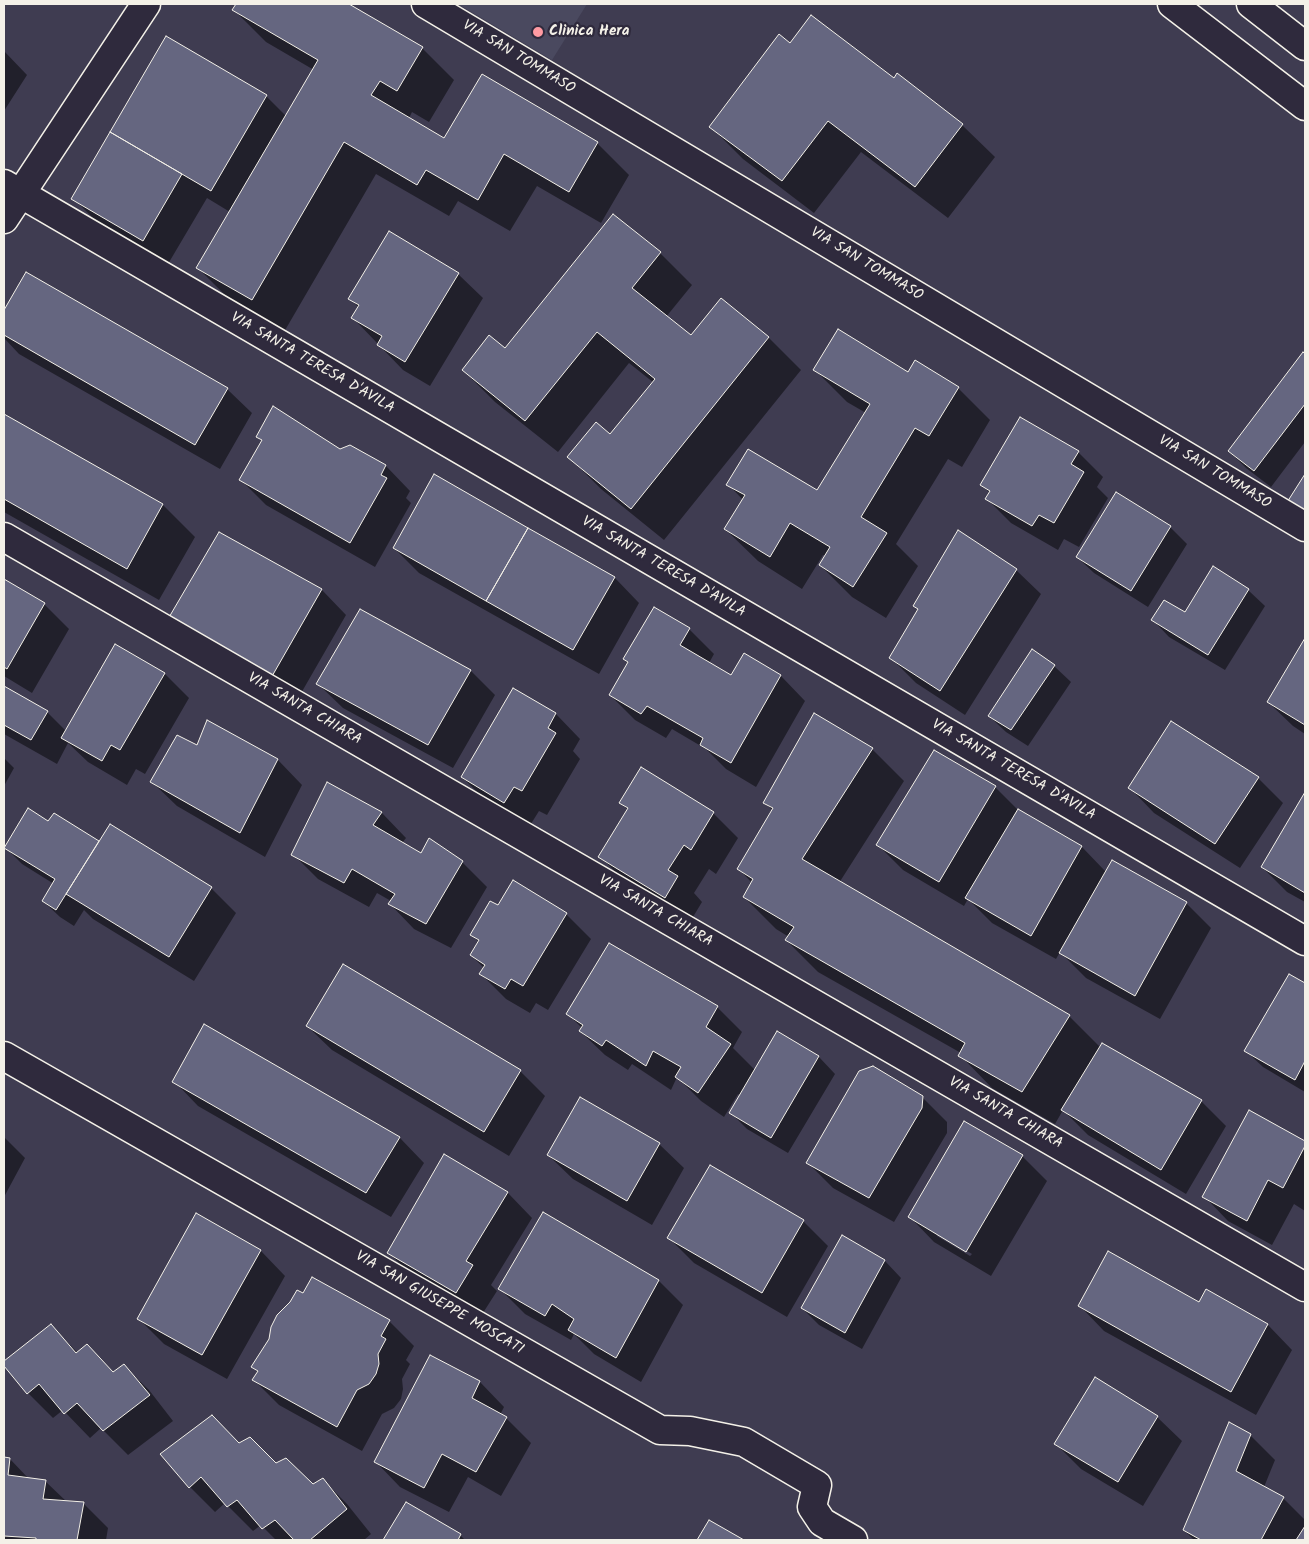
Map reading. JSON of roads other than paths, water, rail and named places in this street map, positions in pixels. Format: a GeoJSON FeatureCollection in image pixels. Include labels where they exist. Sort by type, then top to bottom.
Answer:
{"type":"FeatureCollection","features":[{"type":"Feature","properties":{"kind":"main road"},"geometry":{"type":"LineString","coordinates":[[4,219],[12,189],[146,4]]}},
{"type":"Feature","properties":{"kind":"main road","name":"VIA SAN TOMMASO"},"geometry":{"type":"LineString","coordinates":[[426,4],[1305,527]]}},
{"type":"Feature","properties":{"kind":"main road"},"geometry":{"type":"LineString","coordinates":[[1172,4],[1305,106]]}},
{"type":"Feature","properties":{"kind":"main road"},"geometry":{"type":"LineString","coordinates":[[1251,4],[1305,46]]}},
{"type":"Feature","properties":{"kind":"main road","name":"VIA SANTA TERESA D'AVILA"},"geometry":{"type":"LineString","coordinates":[[12,189],[1305,941]]}},
{"type":"Feature","properties":{"kind":"main road","name":"VIA SANTA CHIARA"},"geometry":{"type":"LineString","coordinates":[[4,537],[1305,1287]]}},
{"type":"Feature","properties":{"kind":"main road","name":"VIA SAN GIUSEPPE MOSCATI"},"geometry":{"type":"LineString","coordinates":[[4,1056],[660,1430],[690,1431],[744,1442],[817,1485],[812,1507],[822,1522],[853,1540]]}},
{"type":"Feature","properties":{"kind":"place","name":"Clinica Hera"},"geometry":{"type":"Point","coordinates":[538,32]}}]}
